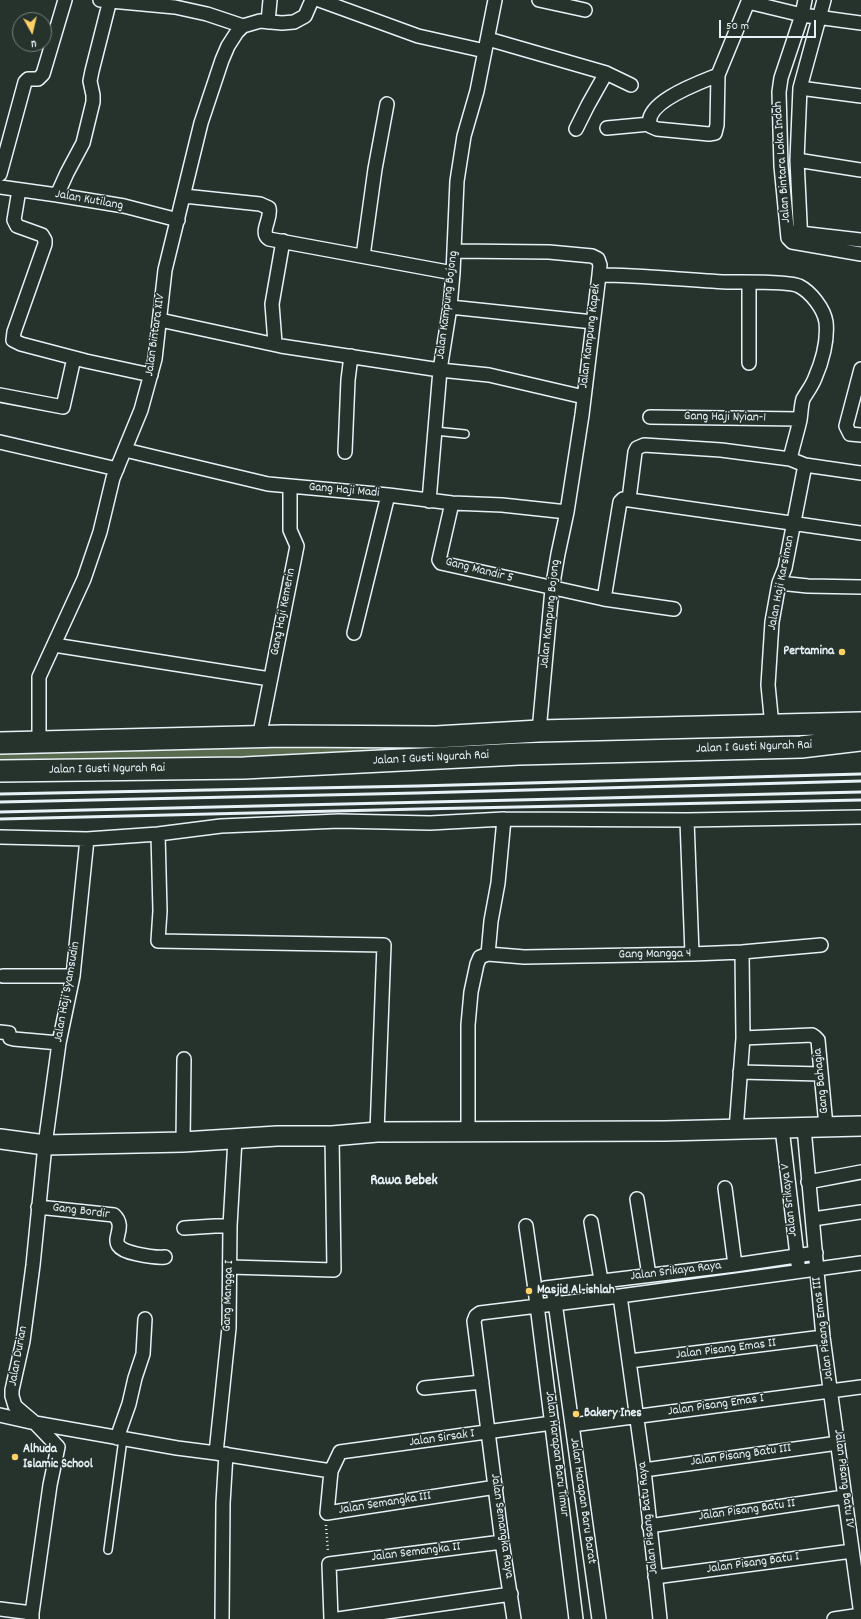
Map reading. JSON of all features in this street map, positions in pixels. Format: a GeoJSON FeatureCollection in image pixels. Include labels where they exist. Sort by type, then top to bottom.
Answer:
{"type":"FeatureCollection","features":[{"type":"Feature","properties":{"kind":"main road","name":"Jalan I Gusti Ngurah Rai"},"geometry":{"type":"LineString","coordinates":[[0,743],[259,738],[283,736],[436,737],[539,731],[772,726],[860,732]]}},
{"type":"Feature","properties":{"kind":"main road","name":"Jalan I Gusti Ngurah Rai"},"geometry":{"type":"LineString","coordinates":[[0,771],[244,768],[519,754],[801,747],[860,732]]}},
{"type":"Feature","properties":{"kind":"main road"},"geometry":{"type":"LineString","coordinates":[[244,768],[259,738]]}},
{"type":"Feature","properties":{"kind":"street"},"geometry":{"type":"LineString","coordinates":[[0,174],[25,82],[28,79],[38,79],[43,74],[65,0]]}},
{"type":"Feature","properties":{"kind":"street"},"geometry":{"type":"LineString","coordinates":[[100,0],[175,7],[207,14],[243,26],[260,21],[288,22],[299,20],[305,16],[312,0]]}},
{"type":"Feature","properties":{"kind":"street"},"geometry":{"type":"LineString","coordinates":[[57,195],[66,173],[83,143],[93,95],[90,81],[110,0]]}},
{"type":"Feature","properties":{"kind":"street"},"geometry":{"type":"LineString","coordinates":[[268,22],[270,0]]}},
{"type":"Feature","properties":{"kind":"street"},"geometry":{"type":"LineString","coordinates":[[319,0],[418,36],[486,45],[606,73],[631,85]]}},
{"type":"Feature","properties":{"kind":"street","name":"Jalan Kampung Bojong"},"geometry":{"type":"LineString","coordinates":[[495,0],[477,91],[464,136],[457,181],[455,251],[450,307],[440,370],[489,375],[584,398],[567,512],[552,589],[539,731]]}},
{"type":"Feature","properties":{"kind":"street"},"geometry":{"type":"LineString","coordinates":[[539,0],[585,10]]}},
{"type":"Feature","properties":{"kind":"street","name":"Jalan Bintara Loka Indah"},"geometry":{"type":"LineString","coordinates":[[796,236],[781,166],[778,92],[781,78],[802,15],[805,0]]}},
{"type":"Feature","properties":{"kind":"street","name":"Jalan Bintara Loka Indah"},"geometry":{"type":"LineString","coordinates":[[796,236],[800,88],[824,0]]}},
{"type":"Feature","properties":{"kind":"street"},"geometry":{"type":"LineString","coordinates":[[718,75],[686,87],[663,102],[651,115],[650,124],[652,128],[709,134],[715,132],[717,125],[718,75],[744,1],[802,15],[861,23]]}},
{"type":"Feature","properties":{"kind":"street","name":"Jalan Bintara XIV"},"geometry":{"type":"LineString","coordinates":[[39,743],[39,677],[88,570],[117,469],[141,410],[155,359],[165,270],[184,196],[200,123],[228,46],[236,32],[243,26]]}},
{"type":"Feature","properties":{"kind":"street"},"geometry":{"type":"LineString","coordinates":[[576,129],[606,73]]}},
{"type":"Feature","properties":{"kind":"street"},"geometry":{"type":"LineString","coordinates":[[800,88],[861,96]]}},
{"type":"Feature","properties":{"kind":"street"},"geometry":{"type":"LineString","coordinates":[[363,256],[375,169],[387,104]]}},
{"type":"Feature","properties":{"kind":"street"},"geometry":{"type":"LineString","coordinates":[[607,128],[650,124]]}},
{"type":"Feature","properties":{"kind":"street"},"geometry":{"type":"LineString","coordinates":[[797,160],[861,170]]}},
{"type":"Feature","properties":{"kind":"street","name":"Jalan Kutilang"},"geometry":{"type":"LineString","coordinates":[[0,188],[57,195],[124,206],[178,220]]}},
{"type":"Feature","properties":{"kind":"street"},"geometry":{"type":"LineString","coordinates":[[19,190],[14,220],[15,224],[42,235],[45,240],[45,244],[14,332],[13,340],[21,344],[74,358],[151,375]]}},
{"type":"Feature","properties":{"kind":"street"},"geometry":{"type":"LineString","coordinates":[[184,196],[260,204],[266,206],[269,208],[270,216],[264,234],[269,239],[453,272]]}},
{"type":"Feature","properties":{"kind":"street"},"geometry":{"type":"LineString","coordinates":[[796,236],[861,254]]}},
{"type":"Feature","properties":{"kind":"street","name":"Jalan Bintara Loka Indah"},"geometry":{"type":"LineString","coordinates":[[796,236],[861,240]]}},
{"type":"Feature","properties":{"kind":"street"},"geometry":{"type":"LineString","coordinates":[[275,343],[272,304],[284,241]]}},
{"type":"Feature","properties":{"kind":"street"},"geometry":{"type":"LineString","coordinates":[[455,251],[549,252],[592,256],[598,259],[599,275],[629,275],[798,285],[815,300],[824,315],[826,335],[815,379],[803,401],[790,458]]}},
{"type":"Feature","properties":{"kind":"street","name":"Jalan Kampung Kapek"},"geometry":{"type":"LineString","coordinates":[[584,398],[599,275]]}},
{"type":"Feature","properties":{"kind":"street"},"geometry":{"type":"LineString","coordinates":[[749,282],[749,363]]}},
{"type":"Feature","properties":{"kind":"street"},"geometry":{"type":"LineString","coordinates":[[450,307],[593,322]]}},
{"type":"Feature","properties":{"kind":"street"},"geometry":{"type":"LineString","coordinates":[[160,320],[275,343],[281,346],[440,370],[429,501]]}},
{"type":"Feature","properties":{"kind":"street"},"geometry":{"type":"LineString","coordinates":[[345,452],[348,380],[351,356]]}},
{"type":"Feature","properties":{"kind":"street"},"geometry":{"type":"LineString","coordinates":[[0,395],[62,407],[74,358]]}},
{"type":"Feature","properties":{"kind":"street"},"geometry":{"type":"LineString","coordinates":[[861,369],[846,426],[850,434],[861,435]]}},
{"type":"Feature","properties":{"kind":"street","name":"Gang Haji Nyian-1"},"geometry":{"type":"LineString","coordinates":[[650,417],[800,419]]}},
{"type":"Feature","properties":{"kind":"street"},"geometry":{"type":"LineString","coordinates":[[0,442],[117,469]]}},
{"type":"Feature","properties":{"kind":"street"},"geometry":{"type":"LineString","coordinates":[[629,499],[635,452],[637,448],[644,445],[721,450],[790,458],[806,465],[861,473]]}},
{"type":"Feature","properties":{"kind":"street","name":"Gang Haji Madi"},"geometry":{"type":"LineString","coordinates":[[125,450],[268,484],[388,495],[429,501],[502,505],[567,512]]}},
{"type":"Feature","properties":{"kind":"street","name":"Jalan Haji Karsiman"},"geometry":{"type":"LineString","coordinates":[[772,726],[768,685],[772,622],[779,583],[785,568],[806,465]]}},
{"type":"Feature","properties":{"kind":"street","name":"Gang Haji Kemerin"},"geometry":{"type":"LineString","coordinates":[[259,738],[297,546],[290,530],[290,486]]}},
{"type":"Feature","properties":{"kind":"street"},"geometry":{"type":"LineString","coordinates":[[354,633],[388,495]]}},
{"type":"Feature","properties":{"kind":"street"},"geometry":{"type":"LineString","coordinates":[[604,599],[620,501],[623,499],[861,533]]}},
{"type":"Feature","properties":{"kind":"street","name":"Gang Mandir 5"},"geometry":{"type":"LineString","coordinates":[[452,503],[439,560],[441,563],[552,589]]}},
{"type":"Feature","properties":{"kind":"street"},"geometry":{"type":"LineString","coordinates":[[779,583],[808,586],[861,587]]}},
{"type":"Feature","properties":{"kind":"street"},"geometry":{"type":"LineString","coordinates":[[552,589],[604,599],[674,609]]}},
{"type":"Feature","properties":{"kind":"street"},"geometry":{"type":"LineString","coordinates":[[54,645],[270,679]]}},
{"type":"Feature","properties":{"kind":"street"},"geometry":{"type":"LineString","coordinates":[[0,837],[87,839],[158,834],[221,826],[339,821],[430,823],[504,820],[687,820],[861,817]]}},
{"type":"Feature","properties":{"kind":"street"},"geometry":{"type":"LineString","coordinates":[[468,1132],[468,1025],[471,992],[480,957],[488,954],[491,920],[498,883],[504,820]]}},
{"type":"Feature","properties":{"kind":"street"},"geometry":{"type":"LineString","coordinates":[[687,820],[692,954]]}},
{"type":"Feature","properties":{"kind":"street"},"geometry":{"type":"LineString","coordinates":[[158,834],[160,911],[158,941],[384,945],[377,1132]]}},
{"type":"Feature","properties":{"kind":"street","name":"Jalan Haji Syamsudin"},"geometry":{"type":"LineString","coordinates":[[45,1144],[59,1043],[73,976],[87,839]]}},
{"type":"Feature","properties":{"kind":"street","name":"Gang Mangga 4"},"geometry":{"type":"LineString","coordinates":[[488,954],[524,957],[692,954],[742,952],[821,945]]}},
{"type":"Feature","properties":{"kind":"street"},"geometry":{"type":"LineString","coordinates":[[736,1130],[743,1038],[742,952]]}},
{"type":"Feature","properties":{"kind":"street"},"geometry":{"type":"LineString","coordinates":[[3,976],[73,976]]}},
{"type":"Feature","properties":{"kind":"street"},"geometry":{"type":"LineString","coordinates":[[0,1032],[10,1033],[10,1038],[14,1039],[59,1043]]}},
{"type":"Feature","properties":{"kind":"street","name":"Gang Bahagia"},"geometry":{"type":"LineString","coordinates":[[743,1038],[812,1035],[818,1040],[826,1126]]}},
{"type":"Feature","properties":{"kind":"street"},"geometry":{"type":"LineString","coordinates":[[183,1142],[184,1059]]}},
{"type":"Feature","properties":{"kind":"street"},"geometry":{"type":"LineString","coordinates":[[740,1072],[821,1074]]}},
{"type":"Feature","properties":{"kind":"street"},"geometry":{"type":"LineString","coordinates":[[0,1139],[45,1144],[183,1142],[332,1136],[377,1132],[736,1130],[861,1126]]}},
{"type":"Feature","properties":{"kind":"street","name":"Jalan Srikaya V"},"geometry":{"type":"LineString","coordinates":[[782,1128],[799,1272]]}},
{"type":"Feature","properties":{"kind":"street","name":"Jalan Srikaya V"},"geometry":{"type":"LineString","coordinates":[[804,1128],[817,1268]]}},
{"type":"Feature","properties":{"kind":"street"},"geometry":{"type":"LineString","coordinates":[[230,1267],[334,1270],[332,1136]]}},
{"type":"Feature","properties":{"kind":"street","name":"Gang Mangga I"},"geometry":{"type":"LineString","coordinates":[[222,1619],[223,1503],[221,1454],[229,1328],[230,1226],[235,1139]]}},
{"type":"Feature","properties":{"kind":"street","name":"Jalan Durian"},"geometry":{"type":"LineString","coordinates":[[32,1616],[50,1485],[58,1452],[56,1443],[15,1406],[12,1396],[23,1341],[45,1144]]}},
{"type":"Feature","properties":{"kind":"street"},"geometry":{"type":"LineString","coordinates":[[808,1182],[861,1172]]}},
{"type":"Feature","properties":{"kind":"street"},"geometry":{"type":"LineString","coordinates":[[725,1188],[735,1265]]}},
{"type":"Feature","properties":{"kind":"street"},"geometry":{"type":"LineString","coordinates":[[637,1199],[649,1275]]}},
{"type":"Feature","properties":{"kind":"street","name":"Gang Bordir"},"geometry":{"type":"LineString","coordinates":[[38,1207],[114,1215],[117,1218],[119,1225],[117,1243],[119,1248],[124,1251],[150,1257],[164,1257]]}},
{"type":"Feature","properties":{"kind":"street"},"geometry":{"type":"LineString","coordinates":[[813,1218],[861,1212]]}},
{"type":"Feature","properties":{"kind":"street"},"geometry":{"type":"LineString","coordinates":[[591,1222],[600,1280]]}},
{"type":"Feature","properties":{"kind":"street"},"geometry":{"type":"LineString","coordinates":[[184,1228],[230,1226]]}},
{"type":"Feature","properties":{"kind":"street","name":"Jalan Harapan Baru Timur"},"geometry":{"type":"LineString","coordinates":[[526,1226],[576,1619]]}},
{"type":"Feature","properties":{"kind":"street","name":"Jalan Srikaya Raya"},"geometry":{"type":"LineString","coordinates":[[535,1289],[735,1265],[816,1253]]}},
{"type":"Feature","properties":{"kind":"street","name":"Jalan Srikaya Raya"},"geometry":{"type":"LineString","coordinates":[[482,1382],[474,1321],[476,1316],[480,1313],[620,1296],[861,1263]]}},
{"type":"Feature","properties":{"kind":"street","name":"Jalan Pisang Emas III"},"geometry":{"type":"LineString","coordinates":[[817,1268],[823,1337],[831,1391]]}},
{"type":"Feature","properties":{"kind":"street","name":"Jalan Harapan Baru Barat"},"geometry":{"type":"LineString","coordinates":[[553,1288],[599,1619]]}},
{"type":"Feature","properties":{"kind":"street","name":"Jalan Pisang Batu Raya"},"geometry":{"type":"LineString","coordinates":[[620,1296],[644,1470],[660,1619]]}},
{"type":"Feature","properties":{"kind":"street"},"geometry":{"type":"LineString","coordinates":[[120,1439],[135,1378],[143,1354],[145,1319]]}},
{"type":"Feature","properties":{"kind":"street","name":"Jalan Pisang Emas II"},"geometry":{"type":"LineString","coordinates":[[630,1361],[823,1337]]}},
{"type":"Feature","properties":{"kind":"street"},"geometry":{"type":"LineString","coordinates":[[424,1388],[482,1382]]}},
{"type":"Feature","properties":{"kind":"street","name":"Jalan Semangka Raya"},"geometry":{"type":"LineString","coordinates":[[482,1382],[502,1542],[514,1619]]}},
{"type":"Feature","properties":{"kind":"street","name":"Jalan Pisang Emas I"},"geometry":{"type":"LineString","coordinates":[[572,1425],[861,1387]]}},
{"type":"Feature","properties":{"kind":"street","name":"Jalan Pisang Batu IV"},"geometry":{"type":"LineString","coordinates":[[831,1391],[861,1615]]}},
{"type":"Feature","properties":{"kind":"street"},"geometry":{"type":"LineString","coordinates":[[0,1415],[120,1439],[177,1448],[334,1466]]}},
{"type":"Feature","properties":{"kind":"street","name":"Jalan Sirsak I"},"geometry":{"type":"LineString","coordinates":[[334,1466],[340,1452],[552,1423]]}},
{"type":"Feature","properties":{"kind":"street","name":"Jalan Pisang Batu III"},"geometry":{"type":"LineString","coordinates":[[644,1470],[838,1443]]}},
{"type":"Feature","properties":{"kind":"street","name":"Jalan Semangka III"},"geometry":{"type":"LineString","coordinates":[[334,1466],[327,1513],[496,1487]]}},
{"type":"Feature","properties":{"kind":"street","name":"Jalan Pisang Batu II"},"geometry":{"type":"LineString","coordinates":[[649,1526],[844,1497]]}},
{"type":"Feature","properties":{"kind":"street","name":"Jalan Semangka II"},"geometry":{"type":"LineString","coordinates":[[330,1564],[502,1542]]}},
{"type":"Feature","properties":{"kind":"street","name":"Jalan Pisang Batu I"},"geometry":{"type":"LineString","coordinates":[[655,1578],[852,1552]]}},
{"type":"Feature","properties":{"kind":"street"},"geometry":{"type":"LineString","coordinates":[[330,1564],[332,1619]]}},
{"type":"Feature","properties":{"kind":"street"},"geometry":{"type":"LineString","coordinates":[[338,1619],[511,1594]]}},
{"type":"Feature","properties":{"kind":"street"},"geometry":{"type":"LineString","coordinates":[[0,1609],[32,1616]]}},
{"type":"Feature","properties":{"kind":"street"},"geometry":{"type":"LineString","coordinates":[[834,1619],[861,1615]]}},
{"type":"Feature","properties":{"kind":"lane"},"geometry":{"type":"LineString","coordinates":[[435,431],[465,434]]}},
{"type":"Feature","properties":{"kind":"lane"},"geometry":{"type":"LineString","coordinates":[[108,1550],[120,1439]]}},
{"type":"Feature","properties":{"kind":"path"},"geometry":{"type":"LineString","coordinates":[[327,1513],[326,1529],[330,1564]]}},
{"type":"Feature","properties":{"kind":"green space"},"geometry":{"type":"Polygon","coordinates":[[[861,723],[861,740],[0,771],[0,743],[861,723]]]}},
{"type":"Feature","properties":{"kind":"railway"},"geometry":{"type":"LineString","coordinates":[[0,794],[417,786],[861,774]]}},
{"type":"Feature","properties":{"kind":"railway"},"geometry":{"type":"LineString","coordinates":[[0,802],[861,781]]}},
{"type":"Feature","properties":{"kind":"railway"},"geometry":{"type":"LineString","coordinates":[[0,812],[861,792]]}},
{"type":"Feature","properties":{"kind":"railway"},"geometry":{"type":"LineString","coordinates":[[0,819],[861,800]]}},
{"type":"Feature","properties":{"kind":"place","name":"Pertamina"},"geometry":{"type":"Point","coordinates":[842,652]}},
{"type":"Feature","properties":{"kind":"place","name":"Masjid Al-ishlah"},"geometry":{"type":"Point","coordinates":[529,1291]}},
{"type":"Feature","properties":{"kind":"place","name":"Bakery Ines"},"geometry":{"type":"Point","coordinates":[576,1414]}},
{"type":"Feature","properties":{"kind":"place","name":"Alhuda Islamic School"},"geometry":{"type":"Point","coordinates":[15,1457]}},
{"type":"Feature","properties":{"kind":"district","name":"Rawa Bebek"},"geometry":{"type":"Point","coordinates":[404,1182]}}]}
